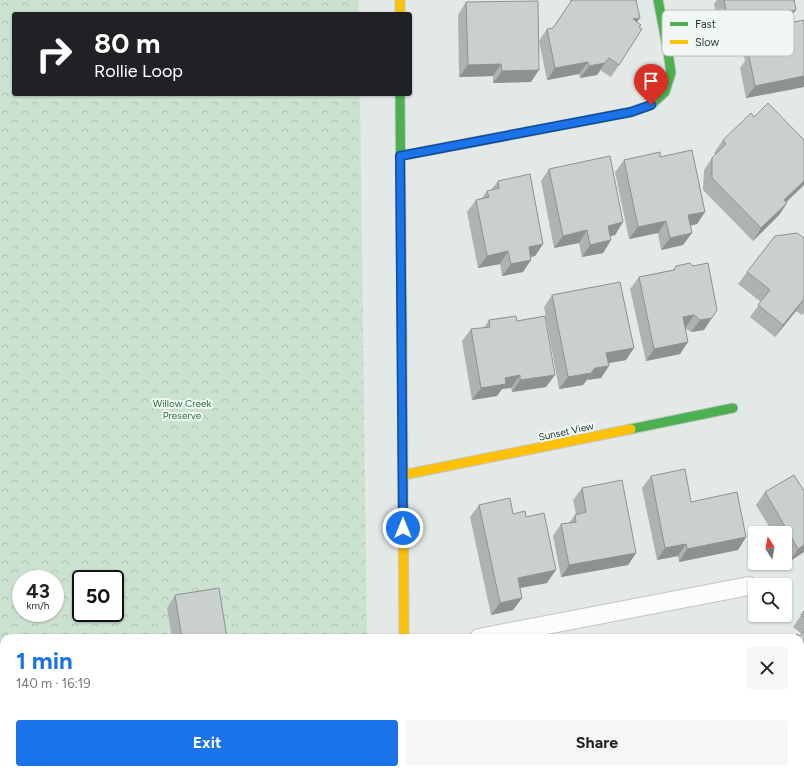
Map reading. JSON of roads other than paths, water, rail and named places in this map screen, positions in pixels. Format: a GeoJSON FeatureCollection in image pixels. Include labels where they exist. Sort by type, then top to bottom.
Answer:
{"type":"FeatureCollection","features":[{"type":"Feature","properties":{"kind":"street"},"geometry":{"type":"LineString","coordinates":[[400,0],[400,12]]}},
{"type":"Feature","properties":{"kind":"street"},"geometry":{"type":"LineString","coordinates":[[658,0],[662,21]]}},
{"type":"Feature","properties":{"kind":"street"},"geometry":{"type":"LineString","coordinates":[[400,156],[631,112],[651,105],[665,92],[671,73],[669,56]]}},
{"type":"Feature","properties":{"kind":"street"},"geometry":{"type":"LineString","coordinates":[[400,96],[404,634]]}},
{"type":"Feature","properties":{"kind":"street","name":"Sunset View"},"geometry":{"type":"LineString","coordinates":[[402,475],[733,408]]}},
{"type":"Feature","properties":{"kind":"lane"},"geometry":{"type":"LineString","coordinates":[[500,634],[748,586]]}},
{"type":"Feature","properties":{"kind":"park label","name":"Willow Creek Preserve"},"geometry":{"type":"Point","coordinates":[182,408]}}]}
